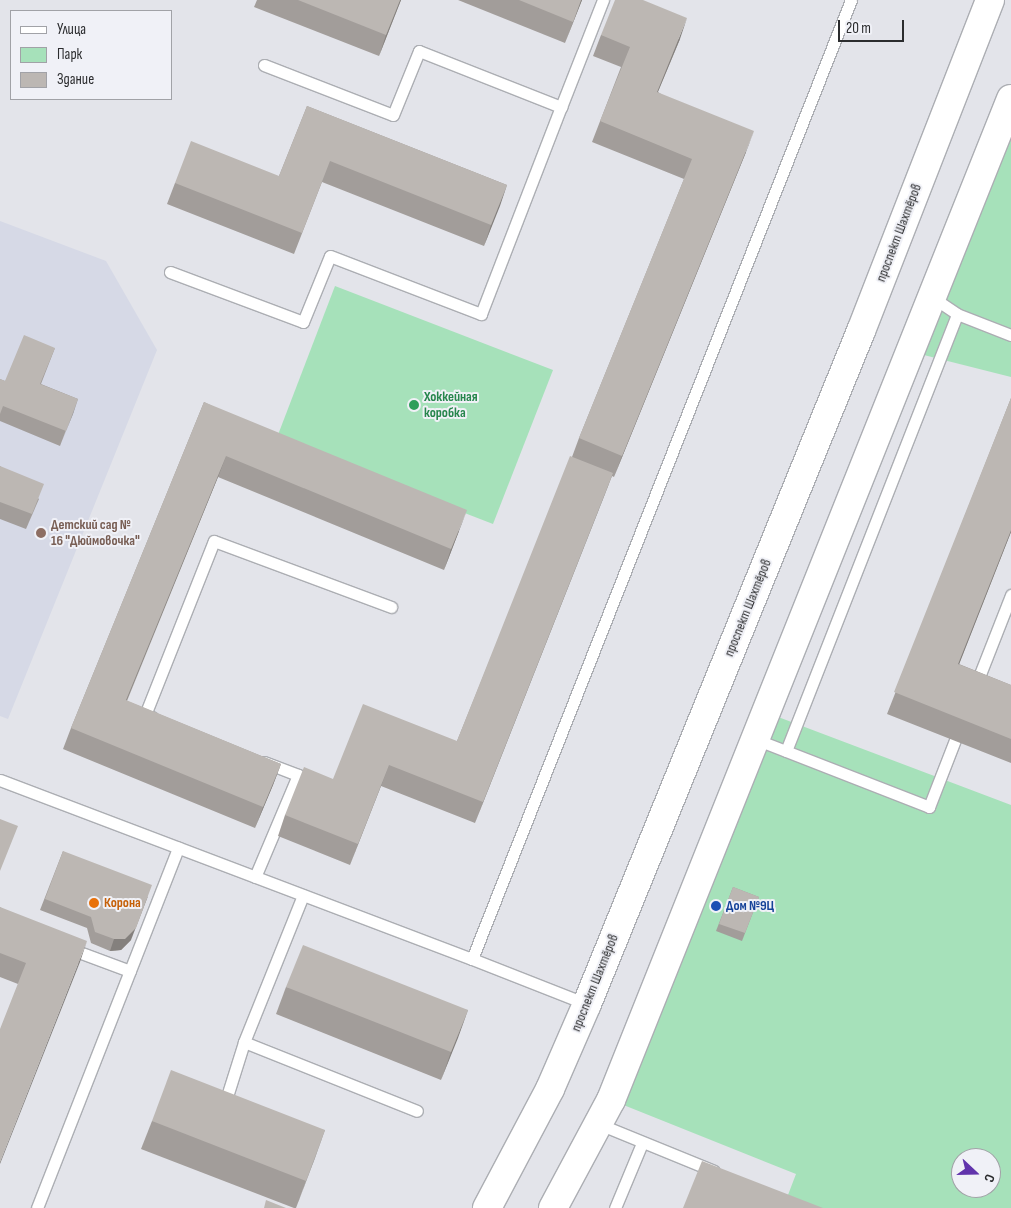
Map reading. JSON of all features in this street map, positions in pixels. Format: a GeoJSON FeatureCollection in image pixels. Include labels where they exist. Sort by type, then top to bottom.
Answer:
{"type":"FeatureCollection","features":[{"type":"Feature","properties":{"kind":"main road","name":"проспект Шахтёров"},"geometry":{"type":"LineString","coordinates":[[487,1208],[550,1089],[587,1004],[861,331],[990,0]]}},
{"type":"Feature","properties":{"kind":"main road"},"geometry":{"type":"LineString","coordinates":[[553,1208],[611,1100],[1011,99]]}},
{"type":"Feature","properties":{"kind":"lane"},"geometry":{"type":"LineString","coordinates":[[170,272],[303,322],[330,256],[481,314],[602,0]]}},
{"type":"Feature","properties":{"kind":"lane"},"geometry":{"type":"LineString","coordinates":[[472,958],[851,0]]}},
{"type":"Feature","properties":{"kind":"lane"},"geometry":{"type":"LineString","coordinates":[[264,65],[393,115],[419,51],[561,106]]}},
{"type":"Feature","properties":{"kind":"lane"},"geometry":{"type":"LineString","coordinates":[[931,296],[957,314],[1011,335]]}},
{"type":"Feature","properties":{"kind":"lane"},"geometry":{"type":"LineString","coordinates":[[786,751],[957,314]]}},
{"type":"Feature","properties":{"kind":"lane"},"geometry":{"type":"LineString","coordinates":[[163,722],[145,714],[214,541],[391,607]]}},
{"type":"Feature","properties":{"kind":"lane"},"geometry":{"type":"LineString","coordinates":[[973,694],[982,684],[1011,595]]}},
{"type":"Feature","properties":{"kind":"lane"},"geometry":{"type":"LineString","coordinates":[[755,739],[929,807],[955,740]]}},
{"type":"Feature","properties":{"kind":"lane"},"geometry":{"type":"LineString","coordinates":[[253,757],[298,775],[255,877]]}},
{"type":"Feature","properties":{"kind":"lane"},"geometry":{"type":"LineString","coordinates":[[0,780],[472,958],[587,1004]]}},
{"type":"Feature","properties":{"kind":"lane"},"geometry":{"type":"LineString","coordinates":[[37,1208],[178,848]]}},
{"type":"Feature","properties":{"kind":"lane"},"geometry":{"type":"LineString","coordinates":[[224,1108],[244,1042],[303,895]]}},
{"type":"Feature","properties":{"kind":"lane"},"geometry":{"type":"LineString","coordinates":[[60,945],[130,971]]}},
{"type":"Feature","properties":{"kind":"lane"},"geometry":{"type":"LineString","coordinates":[[244,1042],[417,1111]]}},
{"type":"Feature","properties":{"kind":"lane"},"geometry":{"type":"LineString","coordinates":[[598,1124],[723,1175]]}},
{"type":"Feature","properties":{"kind":"lane"},"geometry":{"type":"LineString","coordinates":[[615,1208],[642,1143]]}},
{"type":"Feature","properties":{"kind":"shaded area","name":"Детский сад № 16 \"Дюймовочка\""},"geometry":{"type":"Polygon","coordinates":[[[0,221],[106,261],[157,350],[8,719],[0,716],[0,221]]]}},
{"type":"Feature","properties":{"kind":"green space"},"geometry":{"type":"Polygon","coordinates":[[[1011,100],[1011,377],[908,351],[1011,100]]]}},
{"type":"Feature","properties":{"kind":"green space","name":"Хоккейная коробка"},"geometry":{"type":"Polygon","coordinates":[[[335,286],[553,370],[493,524],[276,440],[335,286]]]}},
{"type":"Feature","properties":{"kind":"green space"},"geometry":{"type":"Polygon","coordinates":[[[765,712],[1011,805],[1011,1208],[783,1208],[796,1174],[611,1100],[765,712]]]}},
{"type":"Feature","properties":{"kind":"building"},"geometry":{"type":"Polygon","coordinates":[[[298,0],[400,0],[386,35],[298,0]]]}},
{"type":"Feature","properties":{"kind":"building"},"geometry":{"type":"Polygon","coordinates":[[[519,0],[581,0],[573,22],[519,0]]]}},
{"type":"Feature","properties":{"kind":"building"},"geometry":{"type":"Polygon","coordinates":[[[615,0],[643,0],[687,18],[657,92],[754,131],[622,456],[579,438],[692,159],[600,121],[630,47],[601,35],[615,0]]]}},
{"type":"Feature","properties":{"kind":"building"},"geometry":{"type":"Polygon","coordinates":[[[307,106],[507,185],[491,225],[330,161],[302,233],[175,183],[191,141],[279,176],[307,106]]]}},
{"type":"Feature","properties":{"kind":"building"},"geometry":{"type":"Polygon","coordinates":[[[24,335],[55,348],[40,384],[78,399],[66,431],[3,406],[0,414],[0,379],[5,381],[24,335]]]}},
{"type":"Feature","properties":{"kind":"building"},"geometry":{"type":"Polygon","coordinates":[[[1011,398],[1011,530],[958,664],[1011,685],[1011,739],[894,692],[1011,398]]]}},
{"type":"Feature","properties":{"kind":"building"},"geometry":{"type":"Polygon","coordinates":[[[204,402],[467,510],[451,549],[226,456],[126,700],[281,764],[263,807],[71,728],[204,402]]]}},
{"type":"Feature","properties":{"kind":"building"},"geometry":{"type":"Polygon","coordinates":[[[570,456],[613,473],[483,802],[389,765],[358,844],[285,815],[304,767],[333,779],[363,704],[457,741],[570,456]]]}},
{"type":"Feature","properties":{"kind":"building"},"geometry":{"type":"Polygon","coordinates":[[[0,466],[44,484],[32,514],[0,502],[0,466]]]}},
{"type":"Feature","properties":{"kind":"building"},"geometry":{"type":"Polygon","coordinates":[[[0,819],[18,826],[0,871],[0,819]]]}},
{"type":"Feature","properties":{"kind":"building","name":"Корона"},"geometry":{"type":"Polygon","coordinates":[[[63,851],[152,885],[136,928],[125,939],[114,939],[95,932],[91,917],[45,899],[63,851]]]}},
{"type":"Feature","properties":{"kind":"building"},"geometry":{"type":"Polygon","coordinates":[[[733,887],[759,897],[745,933],[719,924],[733,887]]]}},
{"type":"Feature","properties":{"kind":"building"},"geometry":{"type":"Polygon","coordinates":[[[0,907],[87,941],[0,1162],[0,1029],[26,963],[0,953],[0,907]]]}},
{"type":"Feature","properties":{"kind":"building"},"geometry":{"type":"Polygon","coordinates":[[[303,945],[468,1010],[451,1052],[286,987],[303,945]]]}},
{"type":"Feature","properties":{"kind":"building"},"geometry":{"type":"Polygon","coordinates":[[[171,1070],[325,1130],[306,1181],[152,1121],[171,1070]]]}},
{"type":"Feature","properties":{"kind":"building"},"geometry":{"type":"Polygon","coordinates":[[[702,1161],[823,1208],[683,1208],[702,1161]]]}},
{"type":"Feature","properties":{"kind":"building"},"geometry":{"type":"Polygon","coordinates":[[[266,1200],[286,1208],[264,1208],[266,1200]]]}},
{"type":"Feature","properties":{"kind":"place","name":"Хоккейная коробка"},"geometry":{"type":"Point","coordinates":[414,405]}},
{"type":"Feature","properties":{"kind":"place","name":"Детский сад № 16 \"Дюймовочка\""},"geometry":{"type":"Point","coordinates":[41,533]}},
{"type":"Feature","properties":{"kind":"place","name":"Корона"},"geometry":{"type":"Point","coordinates":[94,903]}},
{"type":"Feature","properties":{"kind":"place","name":"Дом №9Ц"},"geometry":{"type":"Point","coordinates":[716,906]}}]}
